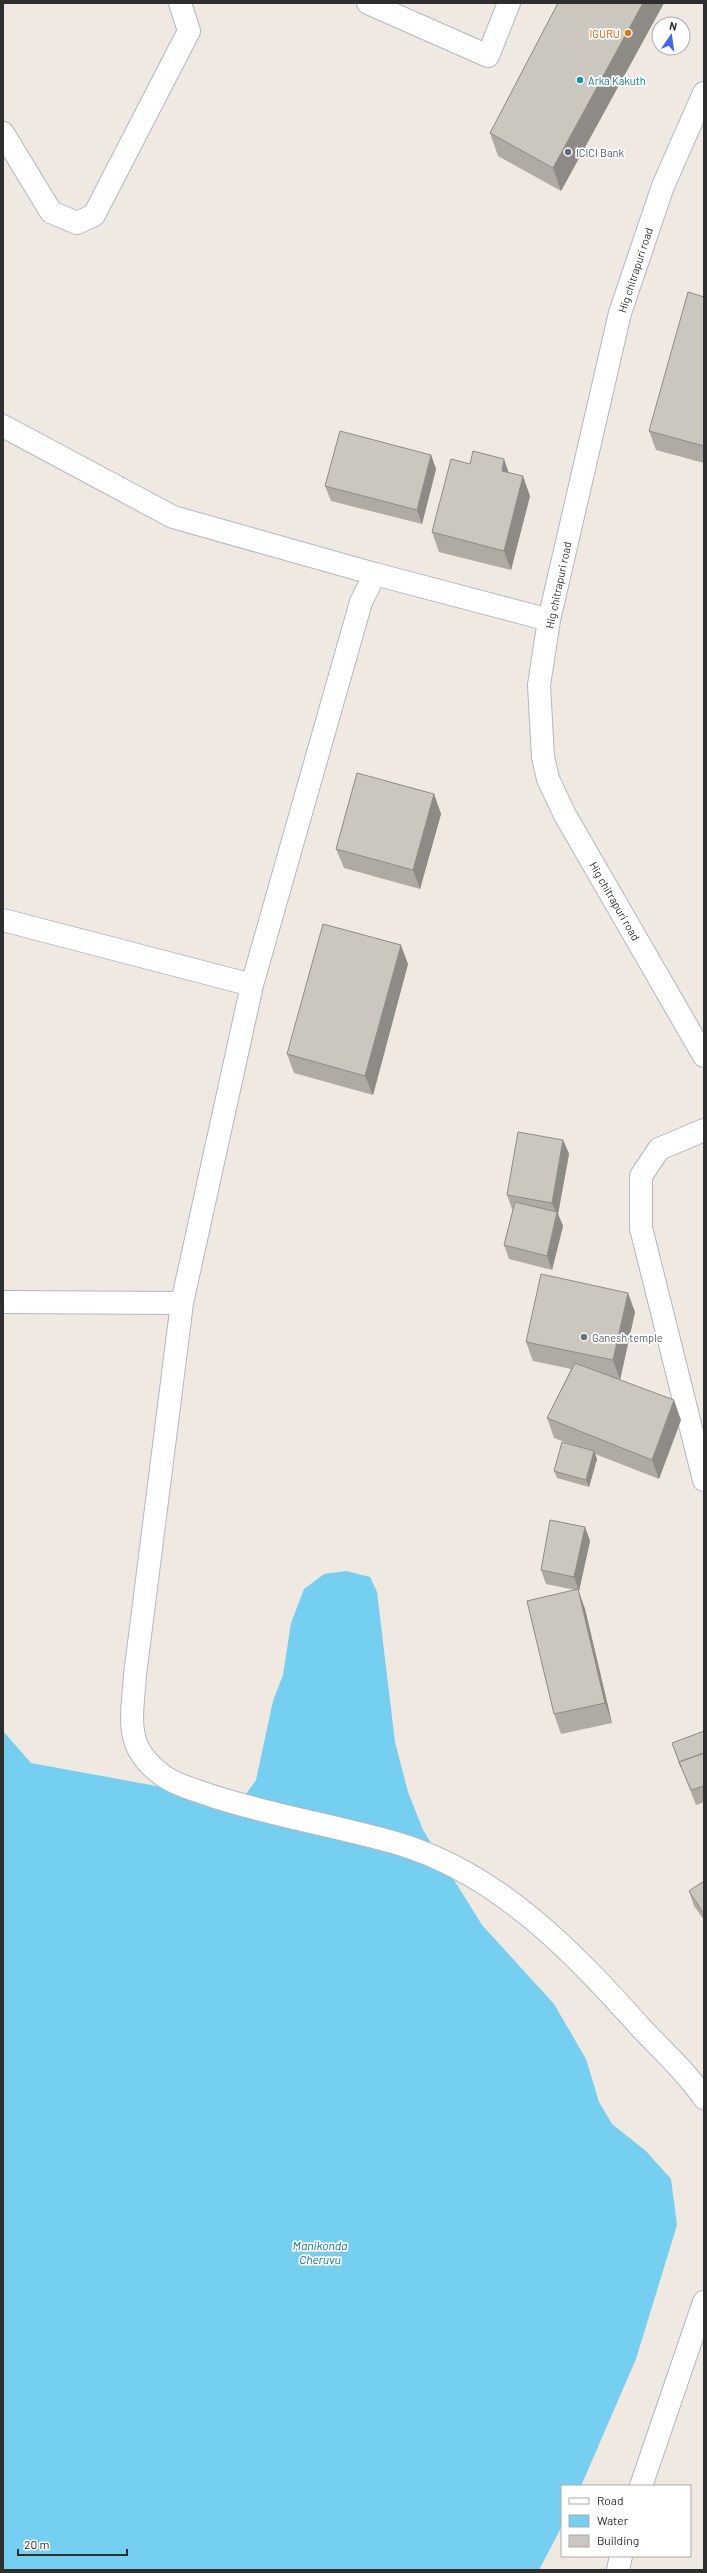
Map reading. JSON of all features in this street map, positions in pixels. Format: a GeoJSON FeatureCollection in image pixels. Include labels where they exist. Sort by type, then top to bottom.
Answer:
{"type":"FeatureCollection","features":[{"type":"Feature","properties":{"kind":"street"},"geometry":{"type":"LineString","coordinates":[[3,133],[52,212],[77,223],[94,215],[189,31],[180,3]]}},
{"type":"Feature","properties":{"kind":"street"},"geometry":{"type":"LineString","coordinates":[[368,3],[488,56],[509,3]]}},
{"type":"Feature","properties":{"kind":"street","name":"Hig chitrapuri road"},"geometry":{"type":"LineString","coordinates":[[704,93],[663,186],[620,313],[549,620],[539,685],[543,757],[548,779],[566,815],[704,1056]]}},
{"type":"Feature","properties":{"kind":"street"},"geometry":{"type":"LineString","coordinates":[[3,426],[173,517],[375,574],[549,620]]}},
{"type":"Feature","properties":{"kind":"street"},"geometry":{"type":"LineString","coordinates":[[375,574],[361,602],[252,985],[182,1303],[135,1675],[132,1723],[136,1746],[146,1760],[165,1777],[179,1785],[258,1810],[398,1843],[451,1865],[486,1884],[536,1921],[602,1984],[692,2080],[704,2098]]}},
{"type":"Feature","properties":{"kind":"street"},"geometry":{"type":"LineString","coordinates":[[3,920],[252,985]]}},
{"type":"Feature","properties":{"kind":"street"},"geometry":{"type":"LineString","coordinates":[[704,1130],[659,1149],[641,1176],[641,1228],[704,1480]]}},
{"type":"Feature","properties":{"kind":"street"},"geometry":{"type":"LineString","coordinates":[[3,1302],[182,1303]]}},
{"type":"Feature","properties":{"kind":"street"},"geometry":{"type":"LineString","coordinates":[[641,2485],[704,2302]]}},
{"type":"Feature","properties":{"kind":"street"},"geometry":{"type":"LineString","coordinates":[[618,2570],[621,2557]]}},
{"type":"Feature","properties":{"kind":"water","name":"Manikonda Cheruvu"},"geometry":{"type":"Polygon","coordinates":[[[346,1571],[370,1577],[377,1592],[395,1742],[408,1792],[423,1830],[482,1925],[554,2004],[586,2059],[599,2102],[612,2124],[646,2151],[671,2179],[677,2225],[636,2359],[581,2485],[561,2485],[561,2528],[539,2570],[3,2570],[3,1731],[31,1763],[189,1792],[244,1797],[256,1780],[273,1701],[283,1675],[291,1623],[304,1589],[324,1574],[346,1571]]]}},
{"type":"Feature","properties":{"kind":"building","name":"Arka Kakuth"},"geometry":{"type":"Polygon","coordinates":[[[558,3],[643,3],[553,168],[490,133],[558,3]]]}},
{"type":"Feature","properties":{"kind":"building"},"geometry":{"type":"Polygon","coordinates":[[[688,292],[704,297],[704,446],[649,431],[688,292]]]}},
{"type":"Feature","properties":{"kind":"building"},"geometry":{"type":"Polygon","coordinates":[[[340,431],[431,455],[417,510],[325,486],[340,431]]]}},
{"type":"Feature","properties":{"kind":"building"},"geometry":{"type":"Polygon","coordinates":[[[473,451],[504,459],[502,471],[523,476],[504,551],[432,532],[451,459],[470,464],[473,451]]]}},
{"type":"Feature","properties":{"kind":"building"},"geometry":{"type":"Polygon","coordinates":[[[357,773],[434,794],[413,870],[336,849],[357,773]]]}},
{"type":"Feature","properties":{"kind":"building"},"geometry":{"type":"Polygon","coordinates":[[[323,924],[401,945],[365,1076],[287,1054],[323,924]]]}},
{"type":"Feature","properties":{"kind":"building"},"geometry":{"type":"Polygon","coordinates":[[[518,1132],[563,1140],[552,1203],[507,1195],[518,1132]]]}},
{"type":"Feature","properties":{"kind":"building"},"geometry":{"type":"Polygon","coordinates":[[[515,1202],[557,1212],[547,1256],[504,1245],[515,1202]]]}},
{"type":"Feature","properties":{"kind":"building","name":"Ganesh temple"},"geometry":{"type":"Polygon","coordinates":[[[541,1274],[628,1293],[613,1360],[526,1342],[541,1274]]]}},
{"type":"Feature","properties":{"kind":"building"},"geometry":{"type":"Polygon","coordinates":[[[575,1363],[674,1400],[652,1460],[547,1418],[575,1363]]]}},
{"type":"Feature","properties":{"kind":"building"},"geometry":{"type":"Polygon","coordinates":[[[562,1442],[594,1451],[586,1480],[554,1471],[562,1442]]]}},
{"type":"Feature","properties":{"kind":"building"},"geometry":{"type":"Polygon","coordinates":[[[550,1520],[585,1527],[574,1577],[541,1570],[550,1520]]]}},
{"type":"Feature","properties":{"kind":"building"},"geometry":{"type":"Polygon","coordinates":[[[578,1589],[605,1703],[554,1714],[527,1601],[578,1589]]]}},
{"type":"Feature","properties":{"kind":"building"},"geometry":{"type":"Polygon","coordinates":[[[704,1731],[704,1753],[679,1762],[672,1743],[704,1731]]]}},
{"type":"Feature","properties":{"kind":"building"},"geometry":{"type":"Polygon","coordinates":[[[704,1753],[704,1786],[691,1790],[679,1762],[704,1753]]]}},
{"type":"Feature","properties":{"kind":"building"},"geometry":{"type":"Polygon","coordinates":[[[704,1881],[704,1914],[689,1891],[704,1881]]]}},
{"type":"Feature","properties":{"kind":"place","name":"IGURU"},"geometry":{"type":"Point","coordinates":[628,33]}},
{"type":"Feature","properties":{"kind":"place","name":"Arka Kakuth"},"geometry":{"type":"Point","coordinates":[580,80]}},
{"type":"Feature","properties":{"kind":"place","name":"ICICI Bank"},"geometry":{"type":"Point","coordinates":[568,152]}},
{"type":"Feature","properties":{"kind":"place","name":"Ganesh temple"},"geometry":{"type":"Point","coordinates":[584,1337]}}]}
